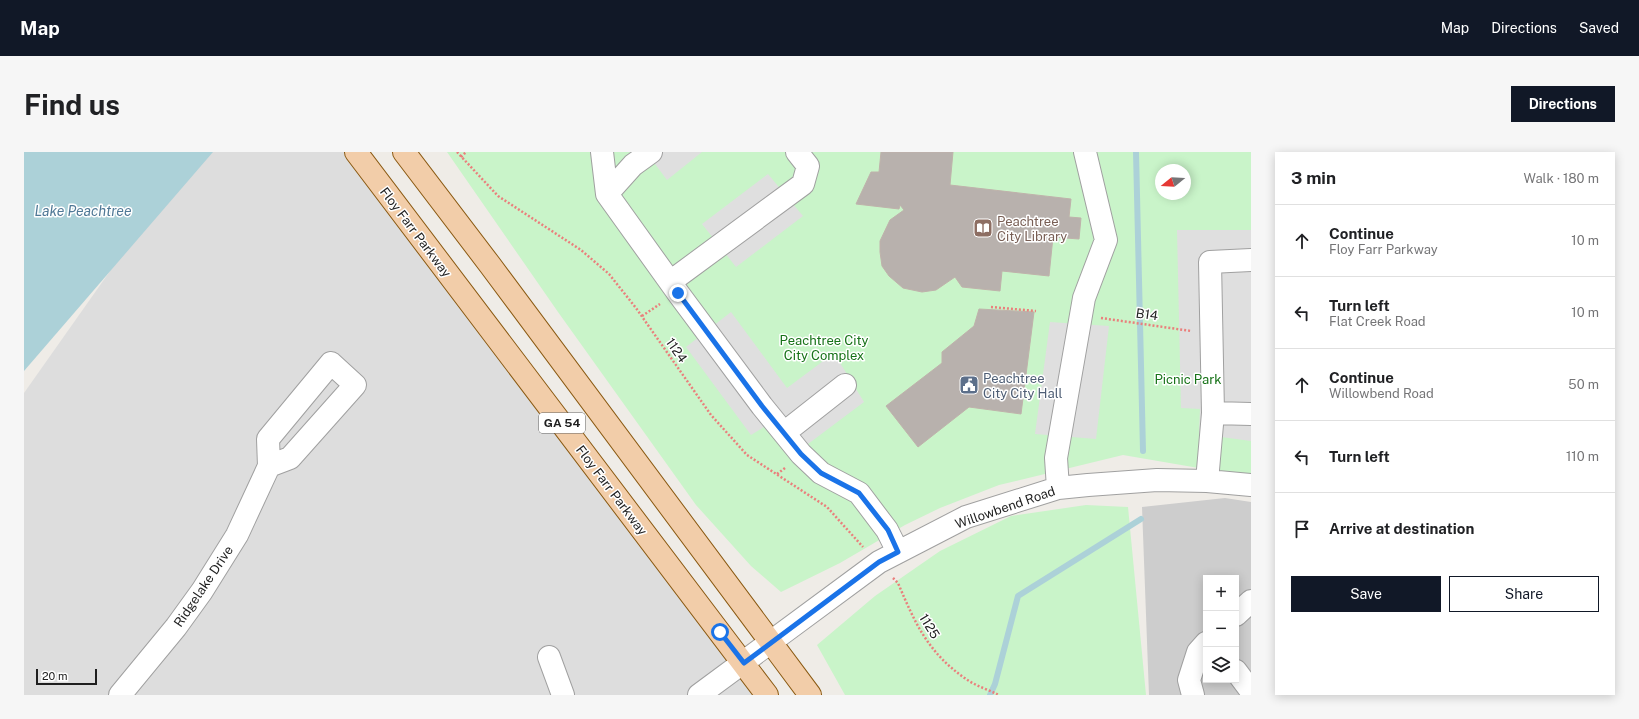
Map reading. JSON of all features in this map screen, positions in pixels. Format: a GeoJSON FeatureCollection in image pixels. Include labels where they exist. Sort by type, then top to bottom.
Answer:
{"type":"FeatureCollection","features":[{"type":"Feature","properties":{"kind":"main road","name":"Floy Farr Parkway"},"geometry":{"type":"LineString","coordinates":[[356,152],[767,695]]}},
{"type":"Feature","properties":{"kind":"main road","name":"GA 54"},"geometry":{"type":"LineString","coordinates":[[404,152],[490,264],[810,695]]}},
{"type":"Feature","properties":{"kind":"street"},"geometry":{"type":"LineString","coordinates":[[602,152],[607,194],[670,282],[801,454],[821,473],[859,493],[888,530],[898,552]]}},
{"type":"Feature","properties":{"kind":"street"},"geometry":{"type":"LineString","coordinates":[[607,194],[633,165],[651,152]]}},
{"type":"Feature","properties":{"kind":"street"},"geometry":{"type":"LineString","coordinates":[[670,282],[803,184],[808,166],[797,152]]}},
{"type":"Feature","properties":{"kind":"street"},"geometry":{"type":"LineString","coordinates":[[1058,488],[1056,458],[1084,298],[1106,240],[1085,152]]}},
{"type":"Feature","properties":{"kind":"street"},"geometry":{"type":"LineString","coordinates":[[1207,481],[1213,413],[1210,262],[1251,260]]}},
{"type":"Feature","properties":{"kind":"street","name":"Ridgelake Drive"},"geometry":{"type":"LineString","coordinates":[[120,695],[176,627],[202,591],[237,535],[269,466],[268,439],[331,363],[355,385],[290,458],[269,466]]}},
{"type":"Feature","properties":{"kind":"street"},"geometry":{"type":"LineString","coordinates":[[784,433],[845,385]]}},
{"type":"Feature","properties":{"kind":"street"},"geometry":{"type":"LineString","coordinates":[[1213,413],[1251,414]]}},
{"type":"Feature","properties":{"kind":"street","name":"Willowbend Road"},"geometry":{"type":"LineString","coordinates":[[699,695],[879,562],[966,517],[1058,488],[1157,480],[1207,481],[1251,485]]}},
{"type":"Feature","properties":{"kind":"street"},"geometry":{"type":"LineString","coordinates":[[1239,612],[1251,601]]}},
{"type":"Feature","properties":{"kind":"street"},"geometry":{"type":"LineString","coordinates":[[1193,695],[1189,680],[1198,652],[1203,647]]}},
{"type":"Feature","properties":{"kind":"street"},"geometry":{"type":"LineString","coordinates":[[549,657],[563,695]]}},
{"type":"Feature","properties":{"kind":"street"},"geometry":{"type":"LineString","coordinates":[[1239,675],[1251,691]]}},
{"type":"Feature","properties":{"kind":"path","name":"1124"},"geometry":{"type":"LineString","coordinates":[[457,152],[498,196],[581,250],[609,274],[636,308],[711,415],[747,455],[827,507],[879,562]]}},
{"type":"Feature","properties":{"kind":"path"},"geometry":{"type":"LineString","coordinates":[[461,157],[466,152]]}},
{"type":"Feature","properties":{"kind":"path"},"geometry":{"type":"LineString","coordinates":[[991,307],[1036,311]]}},
{"type":"Feature","properties":{"kind":"path","name":"B14"},"geometry":{"type":"LineString","coordinates":[[1094,317],[1196,332]]}},
{"type":"Feature","properties":{"kind":"path","name":"1125"},"geometry":{"type":"LineString","coordinates":[[879,562],[898,583],[915,623],[926,642],[943,661],[967,680],[1000,695]]}},
{"type":"Feature","properties":{"kind":"shaded area"},"geometry":{"type":"Polygon","coordinates":[[[194,152],[351,152],[767,695],[24,695],[24,393],[194,152]]]}},
{"type":"Feature","properties":{"kind":"shaded area"},"geometry":{"type":"Polygon","coordinates":[[[646,152],[702,152],[667,180],[646,152]]]}},
{"type":"Feature","properties":{"kind":"shaded area"},"geometry":{"type":"Polygon","coordinates":[[[768,174],[803,216],[736,267],[702,224],[768,174]]]}},
{"type":"Feature","properties":{"kind":"shaded area"},"geometry":{"type":"Polygon","coordinates":[[[1177,230],[1251,230],[1251,441],[1199,434],[1200,409],[1181,408],[1177,230]]]}},
{"type":"Feature","properties":{"kind":"shaded area"},"geometry":{"type":"Polygon","coordinates":[[[731,312],[787,388],[834,353],[864,402],[792,456],[767,425],[751,435],[686,347],[731,312]]]}},
{"type":"Feature","properties":{"kind":"shaded area"},"geometry":{"type":"Polygon","coordinates":[[[1050,322],[1109,326],[1096,439],[1035,434],[1050,322]]]}},
{"type":"Feature","properties":{"kind":"shaded area"},"geometry":{"type":"Polygon","coordinates":[[[1225,498],[1251,502],[1251,695],[1149,695],[1142,507],[1225,498]]]}},
{"type":"Feature","properties":{"kind":"green space","name":"Peachtree City City Complex"},"geometry":{"type":"Polygon","coordinates":[[[447,152],[1251,152],[1251,477],[1123,455],[999,485],[940,508],[905,525],[840,563],[781,592],[751,566],[696,505],[558,312],[447,152]]]}},
{"type":"Feature","properties":{"kind":"green space"},"geometry":{"type":"Polygon","coordinates":[[[1086,505],[1128,507],[1146,695],[845,695],[817,645],[875,596],[940,551],[1011,516],[1086,505]]]}},
{"type":"Feature","properties":{"kind":"water","name":"Lake Peachtree"},"geometry":{"type":"Polygon","coordinates":[[[24,152],[213,152],[24,371],[24,152]]]}},
{"type":"Feature","properties":{"kind":"building","name":"Peachtree City Library"},"geometry":{"type":"Polygon","coordinates":[[[881,152],[953,152],[950,185],[1071,199],[1069,217],[1081,218],[1079,239],[1053,237],[1049,276],[1002,271],[1000,291],[962,287],[955,277],[936,290],[922,292],[903,288],[889,276],[882,266],[880,241],[890,220],[904,210],[900,205],[899,209],[856,204],[871,172],[879,172],[881,152]]]}},
{"type":"Feature","properties":{"kind":"building","name":"Peachtree City City Hall"},"geometry":{"type":"Polygon","coordinates":[[[979,309],[1034,312],[1021,414],[969,407],[918,447],[886,406],[942,363],[942,352],[974,326],[979,309]]]}},
{"type":"Feature","properties":{"kind":"waterway"},"geometry":{"type":"LineString","coordinates":[[1136,152],[1143,451]]}},
{"type":"Feature","properties":{"kind":"waterway"},"geometry":{"type":"LineString","coordinates":[[990,695],[995,684],[1018,596],[1141,519]]}},
{"type":"Feature","properties":{"kind":"place","name":"Peachtree City Library"},"geometry":{"type":"Point","coordinates":[983,228]}},
{"type":"Feature","properties":{"kind":"place","name":"Peachtree City City Hall"},"geometry":{"type":"Point","coordinates":[969,385]}},
{"type":"Feature","properties":{"kind":"route"},"geometry":{"type":"LineString","coordinates":[[678,293],[762,406],[801,454],[821,473],[859,493],[888,530],[898,552],[879,562],[744,663],[720,632]]}},
{"type":"Feature","properties":{"kind":"park label","name":"Picnic Park"},"geometry":{"type":"Point","coordinates":[1188,379]}}]}
